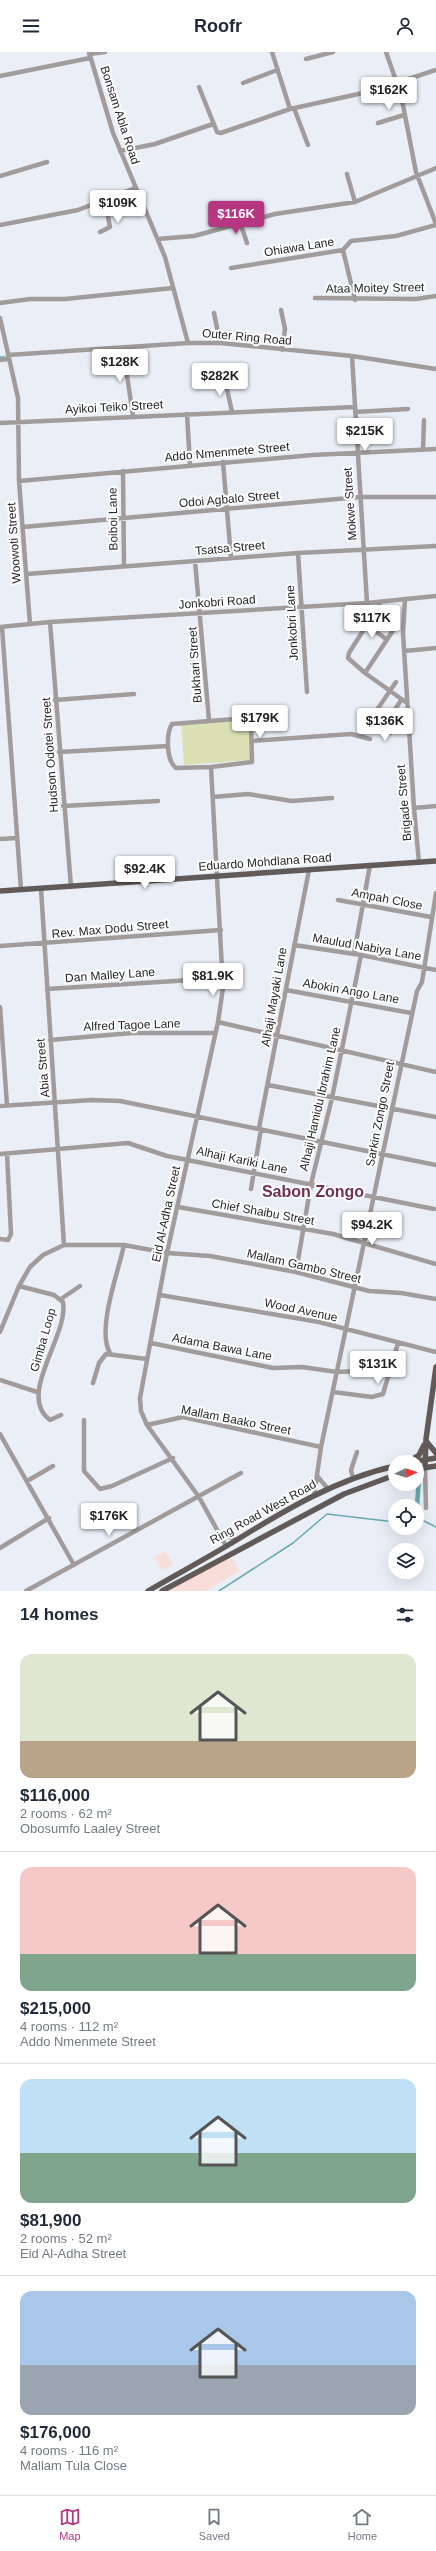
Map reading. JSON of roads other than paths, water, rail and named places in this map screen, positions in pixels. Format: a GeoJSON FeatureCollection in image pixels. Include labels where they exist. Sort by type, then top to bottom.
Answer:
{"type":"FeatureCollection","features":[{"type":"Feature","properties":{"kind":"main road","name":"Eduardo Mohdlana Road"},"geometry":{"type":"LineString","coordinates":[[0,891],[436,861]]}},
{"type":"Feature","properties":{"kind":"main road"},"geometry":{"type":"LineString","coordinates":[[436,1372],[426,1439],[425,1468],[436,1466]]}},
{"type":"Feature","properties":{"kind":"main road"},"geometry":{"type":"LineString","coordinates":[[426,1439],[431,1449],[436,1453]]}},
{"type":"Feature","properties":{"kind":"main road"},"geometry":{"type":"LineString","coordinates":[[418,1455],[426,1439]]}},
{"type":"Feature","properties":{"kind":"main road"},"geometry":{"type":"LineString","coordinates":[[425,1460],[436,1458]]}},
{"type":"Feature","properties":{"kind":"main road","name":"Ring Road West Road"},"geometry":{"type":"LineString","coordinates":[[148,1591],[314,1496],[353,1478],[388,1468]]}},
{"type":"Feature","properties":{"kind":"main road"},"geometry":{"type":"LineString","coordinates":[[384,1480],[388,1475]]}},
{"type":"Feature","properties":{"kind":"main road","name":"Ring Road West Road"},"geometry":{"type":"LineString","coordinates":[[162,1591],[344,1494],[388,1478]]}},
{"type":"Feature","properties":{"kind":"street"},"geometry":{"type":"LineString","coordinates":[[0,76],[105,52]]}},
{"type":"Feature","properties":{"kind":"street"},"geometry":{"type":"LineString","coordinates":[[272,52],[277,70],[292,109],[308,145]]}},
{"type":"Feature","properties":{"kind":"street"},"geometry":{"type":"LineString","coordinates":[[306,59],[333,52]]}},
{"type":"Feature","properties":{"kind":"street"},"geometry":{"type":"LineString","coordinates":[[386,52],[397,83],[417,176],[436,225]]}},
{"type":"Feature","properties":{"kind":"street","name":"Bonsam Abla Road"},"geometry":{"type":"LineString","coordinates":[[90,55],[120,151],[158,239],[188,343]]}},
{"type":"Feature","properties":{"kind":"street"},"geometry":{"type":"LineString","coordinates":[[243,83],[277,70]]}},
{"type":"Feature","properties":{"kind":"street"},"geometry":{"type":"LineString","coordinates":[[199,87],[213,124],[217,132],[221,133],[292,109],[397,83],[436,70]]}},
{"type":"Feature","properties":{"kind":"street"},"geometry":{"type":"LineString","coordinates":[[378,123],[404,116]]}},
{"type":"Feature","properties":{"kind":"street"},"geometry":{"type":"LineString","coordinates":[[120,151],[160,143],[213,124]]}},
{"type":"Feature","properties":{"kind":"street"},"geometry":{"type":"LineString","coordinates":[[0,176],[47,162]]}},
{"type":"Feature","properties":{"kind":"street"},"geometry":{"type":"LineString","coordinates":[[158,239],[194,236],[240,222],[276,214],[355,202],[436,168]]}},
{"type":"Feature","properties":{"kind":"street"},"geometry":{"type":"LineString","coordinates":[[347,174],[355,202]]}},
{"type":"Feature","properties":{"kind":"street"},"geometry":{"type":"LineString","coordinates":[[0,225],[78,210],[135,188]]}},
{"type":"Feature","properties":{"kind":"street"},"geometry":{"type":"LineString","coordinates":[[100,232],[110,227],[105,200]]}},
{"type":"Feature","properties":{"kind":"street"},"geometry":{"type":"LineString","coordinates":[[240,222],[247,243]]}},
{"type":"Feature","properties":{"kind":"street","name":"Ohiawa Lane"},"geometry":{"type":"LineString","coordinates":[[232,268],[343,250],[351,241],[396,236],[436,225]]}},
{"type":"Feature","properties":{"kind":"street"},"geometry":{"type":"LineString","coordinates":[[343,250],[355,300]]}},
{"type":"Feature","properties":{"kind":"street"},"geometry":{"type":"LineString","coordinates":[[0,303],[30,299],[65,299],[173,288]]}},
{"type":"Feature","properties":{"kind":"street","name":"Ataa Moitey Street"},"geometry":{"type":"LineString","coordinates":[[315,298],[355,300],[416,299],[436,296]]}},
{"type":"Feature","properties":{"kind":"street"},"geometry":{"type":"LineString","coordinates":[[281,310],[285,334],[282,350]]}},
{"type":"Feature","properties":{"kind":"street"},"geometry":{"type":"LineString","coordinates":[[214,313],[220,343]]}},
{"type":"Feature","properties":{"kind":"street","name":"Woowoti Street"},"geometry":{"type":"LineString","coordinates":[[0,318],[18,398],[19,481],[30,624]]}},
{"type":"Feature","properties":{"kind":"street","name":"Outer Ring Road"},"geometry":{"type":"LineString","coordinates":[[0,360],[8,357],[123,348],[188,343],[220,343],[352,356],[436,369]]}},
{"type":"Feature","properties":{"kind":"street"},"geometry":{"type":"LineString","coordinates":[[123,348],[133,416]]}},
{"type":"Feature","properties":{"kind":"street","name":"Mokwe Street"},"geometry":{"type":"LineString","coordinates":[[352,356],[367,603]]}},
{"type":"Feature","properties":{"kind":"street"},"geometry":{"type":"LineString","coordinates":[[225,380],[232,412]]}},
{"type":"Feature","properties":{"kind":"street","name":"Ayikoi Teiko Street"},"geometry":{"type":"LineString","coordinates":[[0,423],[232,412],[408,409]]}},
{"type":"Feature","properties":{"kind":"street"},"geometry":{"type":"LineString","coordinates":[[187,414],[190,465]]}},
{"type":"Feature","properties":{"kind":"street"},"geometry":{"type":"LineString","coordinates":[[423,450],[424,420]]}},
{"type":"Feature","properties":{"kind":"street","name":"Addo Nmenmete Street"},"geometry":{"type":"LineString","coordinates":[[19,481],[314,455],[357,455],[436,449]]}},
{"type":"Feature","properties":{"kind":"street"},"geometry":{"type":"LineString","coordinates":[[223,462],[231,558]]}},
{"type":"Feature","properties":{"kind":"street","name":"Boiboi Lane"},"geometry":{"type":"LineString","coordinates":[[123,471],[124,566]]}},
{"type":"Feature","properties":{"kind":"street","name":"Odoi Agbalo Street"},"geometry":{"type":"LineString","coordinates":[[23,527],[360,497],[436,497]]}},
{"type":"Feature","properties":{"kind":"street","name":"Tsatsa Street"},"geometry":{"type":"LineString","coordinates":[[27,574],[298,553],[436,546]]}},
{"type":"Feature","properties":{"kind":"street","name":"Jonkobri Lane"},"geometry":{"type":"LineString","coordinates":[[298,553],[307,692]]}},
{"type":"Feature","properties":{"kind":"street","name":"Bukhari Street"},"geometry":{"type":"LineString","coordinates":[[195,561],[201,614],[209,720]]}},
{"type":"Feature","properties":{"kind":"street","name":"Jonkobri Road"},"geometry":{"type":"LineString","coordinates":[[1,627],[50,622],[367,603],[436,596]]}},
{"type":"Feature","properties":{"kind":"street","name":"Brigade Street"},"geometry":{"type":"LineString","coordinates":[[404,599],[404,651],[408,725],[419,863]]}},
{"type":"Feature","properties":{"kind":"street"},"geometry":{"type":"LineString","coordinates":[[380,602],[367,625],[348,653],[348,658],[365,673],[390,689],[407,703]]}},
{"type":"Feature","properties":{"kind":"street","name":"Hudson Odotei Street"},"geometry":{"type":"LineString","coordinates":[[50,622],[63,806],[71,887]]}},
{"type":"Feature","properties":{"kind":"street"},"geometry":{"type":"LineString","coordinates":[[367,625],[386,639]]}},
{"type":"Feature","properties":{"kind":"street"},"geometry":{"type":"LineString","coordinates":[[1,627],[2,673],[21,890]]}},
{"type":"Feature","properties":{"kind":"street"},"geometry":{"type":"LineString","coordinates":[[365,673],[394,629]]}},
{"type":"Feature","properties":{"kind":"street"},"geometry":{"type":"LineString","coordinates":[[404,651],[436,648]]}},
{"type":"Feature","properties":{"kind":"street"},"geometry":{"type":"LineString","coordinates":[[396,682],[370,718],[372,724],[385,734],[393,734],[397,730],[408,725]]}},
{"type":"Feature","properties":{"kind":"street"},"geometry":{"type":"LineString","coordinates":[[55,700],[134,694]]}},
{"type":"Feature","properties":{"kind":"street"},"geometry":{"type":"LineString","coordinates":[[381,730],[402,698]]}},
{"type":"Feature","properties":{"kind":"street"},"geometry":{"type":"LineString","coordinates":[[209,720],[250,720],[252,741],[252,762],[211,768],[176,768],[173,766],[168,746],[172,724],[209,720]]}},
{"type":"Feature","properties":{"kind":"street"},"geometry":{"type":"LineString","coordinates":[[252,741],[351,734],[370,740]]}},
{"type":"Feature","properties":{"kind":"street"},"geometry":{"type":"LineString","coordinates":[[59,752],[168,746]]}},
{"type":"Feature","properties":{"kind":"street"},"geometry":{"type":"LineString","coordinates":[[211,768],[218,876]]}},
{"type":"Feature","properties":{"kind":"street"},"geometry":{"type":"LineString","coordinates":[[213,797],[248,794],[292,801],[332,798]]}},
{"type":"Feature","properties":{"kind":"street"},"geometry":{"type":"LineString","coordinates":[[63,806],[158,801]]}},
{"type":"Feature","properties":{"kind":"street"},"geometry":{"type":"LineString","coordinates":[[414,808],[436,806]]}},
{"type":"Feature","properties":{"kind":"street"},"geometry":{"type":"LineString","coordinates":[[0,839],[17,838]]}},
{"type":"Feature","properties":{"kind":"street"},"geometry":{"type":"LineString","coordinates":[[354,954],[370,865]]}},
{"type":"Feature","properties":{"kind":"street","name":"Alhaji Mayaki Lane"},"geometry":{"type":"LineString","coordinates":[[251,1189],[268,1085],[309,870]]}},
{"type":"Feature","properties":{"kind":"street","name":"Eid Al-Adha Street"},"geometry":{"type":"LineString","coordinates":[[218,876],[223,978],[218,1022],[167,1253],[140,1398],[141,1411],[147,1425],[173,1458],[199,1497],[221,1534],[226,1546]]}},
{"type":"Feature","properties":{"kind":"street","name":"Abia Street"},"geometry":{"type":"LineString","coordinates":[[41,889],[50,1040],[56,1102],[57,1150],[64,1245]]}},
{"type":"Feature","properties":{"kind":"street","name":"Sarkin Zongo Street"},"geometry":{"type":"LineString","coordinates":[[314,1496],[322,1447],[392,1110],[400,1063],[411,1013],[422,982],[423,967],[436,893]]}},
{"type":"Feature","properties":{"kind":"street","name":"Ampah Close"},"geometry":{"type":"LineString","coordinates":[[338,900],[431,917]]}},
{"type":"Feature","properties":{"kind":"street","name":"Rev. Max Dodu Street"},"geometry":{"type":"LineString","coordinates":[[0,946],[221,930]]}},
{"type":"Feature","properties":{"kind":"street","name":"Maulud Nabiya Lane"},"geometry":{"type":"LineString","coordinates":[[294,945],[361,954],[436,970]]}},
{"type":"Feature","properties":{"kind":"street","name":"Alhaji Hamidu Ibrahim Lane"},"geometry":{"type":"LineString","coordinates":[[296,1272],[305,1229],[311,1184],[332,1098],[361,954]]}},
{"type":"Feature","properties":{"kind":"street","name":"Dan Malley Lane"},"geometry":{"type":"LineString","coordinates":[[47,989],[223,978]]}},
{"type":"Feature","properties":{"kind":"street","name":"Abokin Ango Lane"},"geometry":{"type":"LineString","coordinates":[[286,990],[411,1013]]}},
{"type":"Feature","properties":{"kind":"street"},"geometry":{"type":"LineString","coordinates":[[0,1007],[7,1105]]}},
{"type":"Feature","properties":{"kind":"street"},"geometry":{"type":"LineString","coordinates":[[218,1022],[436,1072]]}},
{"type":"Feature","properties":{"kind":"street","name":"Alfred Tagoe Lane"},"geometry":{"type":"LineString","coordinates":[[50,1040],[132,1033],[215,1033]]}},
{"type":"Feature","properties":{"kind":"street"},"geometry":{"type":"LineString","coordinates":[[268,1085],[392,1110],[436,1117]]}},
{"type":"Feature","properties":{"kind":"street"},"geometry":{"type":"LineString","coordinates":[[0,1106],[56,1102],[120,1101],[321,1142],[383,1153],[436,1165]]}},
{"type":"Feature","properties":{"kind":"street","name":"Alhaji Kariki Lane"},"geometry":{"type":"LineString","coordinates":[[0,1154],[128,1143],[139,1145],[159,1154],[434,1210]]}},
{"type":"Feature","properties":{"kind":"street"},"geometry":{"type":"LineString","coordinates":[[0,1239],[8,1240],[11,1234],[7,1154]]}},
{"type":"Feature","properties":{"kind":"street","name":"Chief Shaibu Street"},"geometry":{"type":"LineString","coordinates":[[178,1207],[305,1229],[364,1242],[436,1264]]}},
{"type":"Feature","properties":{"kind":"street"},"geometry":{"type":"LineString","coordinates":[[110,1353],[106,1340],[107,1321],[124,1244]]}},
{"type":"Feature","properties":{"kind":"street","name":"Mallam Gambo Street"},"geometry":{"type":"LineString","coordinates":[[64,1245],[124,1244],[167,1253],[210,1256],[296,1272],[369,1291],[400,1293],[436,1299]]}},
{"type":"Feature","properties":{"kind":"street"},"geometry":{"type":"LineString","coordinates":[[0,1332],[19,1286],[36,1260],[64,1245]]}},
{"type":"Feature","properties":{"kind":"street","name":"Gimba Loop"},"geometry":{"type":"LineString","coordinates":[[19,1286],[54,1295],[61,1299],[63,1310],[37,1392]]}},
{"type":"Feature","properties":{"kind":"street"},"geometry":{"type":"LineString","coordinates":[[61,1299],[80,1286]]}},
{"type":"Feature","properties":{"kind":"street","name":"Wood Avenue"},"geometry":{"type":"LineString","coordinates":[[160,1295],[269,1313],[436,1352]]}},
{"type":"Feature","properties":{"kind":"street","name":"Adama Bawa Lane"},"geometry":{"type":"LineString","coordinates":[[151,1343],[261,1366],[308,1367],[337,1372],[358,1372]]}},
{"type":"Feature","properties":{"kind":"street"},"geometry":{"type":"LineString","coordinates":[[333,1392],[372,1397],[383,1394],[398,1343]]}},
{"type":"Feature","properties":{"kind":"street"},"geometry":{"type":"LineString","coordinates":[[93,1383],[98,1363],[110,1353],[147,1359]]}},
{"type":"Feature","properties":{"kind":"street"},"geometry":{"type":"LineString","coordinates":[[0,1380],[37,1392],[39,1404],[50,1420],[61,1415]]}},
{"type":"Feature","properties":{"kind":"street","name":"Mallam Baako Street"},"geometry":{"type":"LineString","coordinates":[[147,1425],[183,1417],[322,1447]]}},
{"type":"Feature","properties":{"kind":"street"},"geometry":{"type":"LineString","coordinates":[[84,1420],[84,1471],[100,1489],[112,1486],[173,1458]]}},
{"type":"Feature","properties":{"kind":"street"},"geometry":{"type":"LineString","coordinates":[[0,1434],[28,1480],[74,1565]]}},
{"type":"Feature","properties":{"kind":"street"},"geometry":{"type":"LineString","coordinates":[[353,1478],[351,1470],[357,1452]]}},
{"type":"Feature","properties":{"kind":"street"},"geometry":{"type":"LineString","coordinates":[[28,1480],[53,1466]]}},
{"type":"Feature","properties":{"kind":"street"},"geometry":{"type":"LineString","coordinates":[[425,1468],[426,1508]]}},
{"type":"Feature","properties":{"kind":"street"},"geometry":{"type":"LineString","coordinates":[[26,1591],[241,1473]]}},
{"type":"Feature","properties":{"kind":"street"},"geometry":{"type":"LineString","coordinates":[[318,1477],[328,1489]]}},
{"type":"Feature","properties":{"kind":"street"},"geometry":{"type":"LineString","coordinates":[[0,1548],[49,1518]]}},
{"type":"Feature","properties":{"kind":"street"},"geometry":{"type":"LineString","coordinates":[[221,1534],[237,1540]]}},
{"type":"Feature","properties":{"kind":"waterway"},"geometry":{"type":"LineString","coordinates":[[0,357],[5,357]]}},
{"type":"Feature","properties":{"kind":"waterway"},"geometry":{"type":"LineString","coordinates":[[417,1499],[418,1491]]}},
{"type":"Feature","properties":{"kind":"waterway"},"geometry":{"type":"LineString","coordinates":[[219,1591],[293,1543],[327,1514],[388,1521]]}},
{"type":"Feature","properties":{"kind":"waterway"},"geometry":{"type":"LineString","coordinates":[[424,1521],[436,1527]]}},
{"type":"Feature","properties":{"kind":"district","name":"Sabon Zongo"},"geometry":{"type":"Point","coordinates":[313,1191]}}]}
